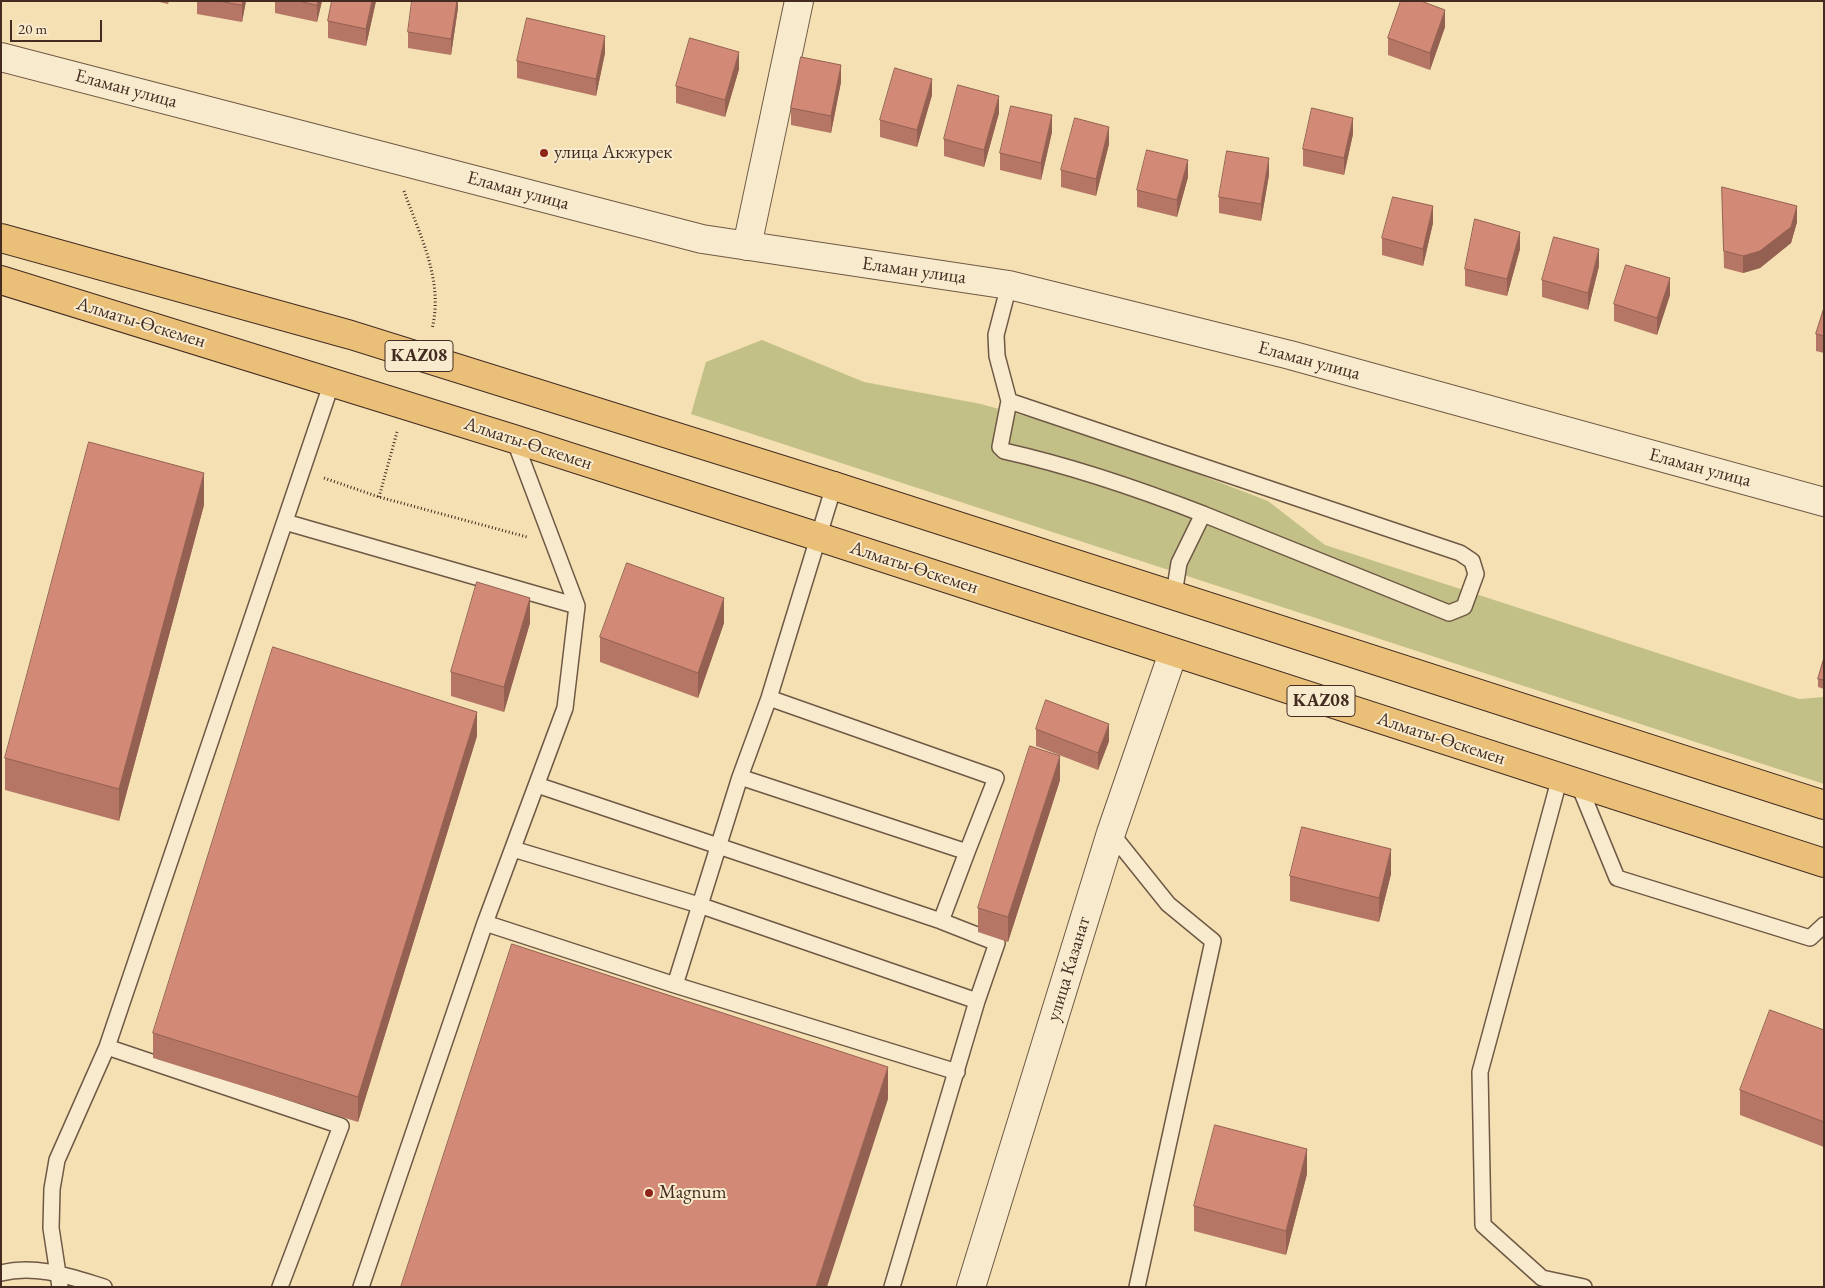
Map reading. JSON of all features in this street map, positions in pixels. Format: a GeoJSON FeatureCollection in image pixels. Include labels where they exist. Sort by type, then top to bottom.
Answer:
{"type":"FeatureCollection","features":[{"type":"Feature","properties":{"kind":"main road","name":"KAZ08"},"geometry":{"type":"LineString","coordinates":[[1,238],[351,335],[1174,594],[1824,805]]}},
{"type":"Feature","properties":{"kind":"main road","name":"Алматы-Өскемен"},"geometry":{"type":"LineString","coordinates":[[2,283],[514,439],[1824,863]]}},
{"type":"Feature","properties":{"kind":"street"},"geometry":{"type":"LineString","coordinates":[[747,246],[799,1]]}},
{"type":"Feature","properties":{"kind":"street","name":"Еламан улица"},"geometry":{"type":"LineString","coordinates":[[1,57],[702,239],[1009,285],[1290,355],[1824,502]]}},
{"type":"Feature","properties":{"kind":"street","name":"улица Казанат"},"geometry":{"type":"LineString","coordinates":[[971,1287],[1111,833],[1173,653]]}},
{"type":"Feature","properties":{"kind":"lane"},"geometry":{"type":"LineString","coordinates":[[1009,285],[996,335],[997,356],[1009,401],[1000,445],[1004,451],[1073,470],[1203,514],[1449,613],[1464,607],[1476,574],[1472,561],[1460,553],[1009,401]]}},
{"type":"Feature","properties":{"kind":"lane"},"geometry":{"type":"LineString","coordinates":[[59,1280],[51,1228],[52,1189],[57,1160],[107,1047],[332,382]]}},
{"type":"Feature","properties":{"kind":"lane"},"geometry":{"type":"LineString","coordinates":[[362,1287],[485,923],[565,708],[577,606],[514,439]]}},
{"type":"Feature","properties":{"kind":"lane"},"geometry":{"type":"LineString","coordinates":[[675,985],[740,777],[770,698],[834,486]]}},
{"type":"Feature","properties":{"kind":"lane"},"geometry":{"type":"LineString","coordinates":[[1174,594],[1179,563],[1203,514]]}},
{"type":"Feature","properties":{"kind":"lane"},"geometry":{"type":"LineString","coordinates":[[285,522],[577,606]]}},
{"type":"Feature","properties":{"kind":"lane"},"geometry":{"type":"LineString","coordinates":[[770,698],[996,778],[941,921]]}},
{"type":"Feature","properties":{"kind":"lane"},"geometry":{"type":"LineString","coordinates":[[740,777],[967,852]]}},
{"type":"Feature","properties":{"kind":"lane"},"geometry":{"type":"LineString","coordinates":[[1569,780],[1617,878],[1810,938],[1824,925]]}},
{"type":"Feature","properties":{"kind":"lane"},"geometry":{"type":"LineString","coordinates":[[1569,780],[1480,1072],[1483,1225],[1542,1278],[1584,1287]]}},
{"type":"Feature","properties":{"kind":"lane"},"geometry":{"type":"LineString","coordinates":[[537,785],[941,921],[997,943],[977,1002],[892,1287]]}},
{"type":"Feature","properties":{"kind":"lane"},"geometry":{"type":"LineString","coordinates":[[1111,833],[1168,904],[1213,941],[1136,1287]]}},
{"type":"Feature","properties":{"kind":"lane"},"geometry":{"type":"LineString","coordinates":[[513,849],[699,905],[977,1002]]}},
{"type":"Feature","properties":{"kind":"lane"},"geometry":{"type":"LineString","coordinates":[[485,923],[675,985],[957,1072]]}},
{"type":"Feature","properties":{"kind":"lane"},"geometry":{"type":"LineString","coordinates":[[107,1047],[341,1126],[280,1287]]}},
{"type":"Feature","properties":{"kind":"lane"},"geometry":{"type":"LineString","coordinates":[[1,1273],[14,1270],[104,1287]]}},
{"type":"Feature","properties":{"kind":"path"},"geometry":{"type":"LineString","coordinates":[[391,158],[428,258],[437,292],[436,313],[423,358]]}},
{"type":"Feature","properties":{"kind":"path"},"geometry":{"type":"LineString","coordinates":[[379,497],[404,405]]}},
{"type":"Feature","properties":{"kind":"path"},"geometry":{"type":"LineString","coordinates":[[302,470],[379,497],[517,536],[552,539]]}},
{"type":"Feature","properties":{"kind":"shaded area"},"geometry":{"type":"Polygon","coordinates":[[[762,340],[864,382],[981,404],[1102,437],[1268,501],[1325,545],[1799,699],[1824,697],[1824,784],[691,414],[706,362],[762,340]]]}},
{"type":"Feature","properties":{"kind":"building"},"geometry":{"type":"Polygon","coordinates":[[[219,1],[243,1],[242,5],[219,1]]]}},
{"type":"Feature","properties":{"kind":"building"},"geometry":{"type":"Polygon","coordinates":[[[299,1],[318,1],[317,5],[299,1]]]}},
{"type":"Feature","properties":{"kind":"building"},"geometry":{"type":"Polygon","coordinates":[[[332,1],[372,1],[366,29],[328,21],[332,1]]]}},
{"type":"Feature","properties":{"kind":"building"},"geometry":{"type":"Polygon","coordinates":[[[412,1],[457,1],[451,39],[408,32],[412,1]]]}},
{"type":"Feature","properties":{"kind":"building"},"geometry":{"type":"Polygon","coordinates":[[[1401,1],[1421,1],[1445,10],[1430,53],[1388,38],[1401,1]]]}},
{"type":"Feature","properties":{"kind":"building"},"geometry":{"type":"Polygon","coordinates":[[[527,18],[605,36],[596,79],[517,61],[527,18]]]}},
{"type":"Feature","properties":{"kind":"building"},"geometry":{"type":"Polygon","coordinates":[[[690,38],[739,52],[725,100],[676,86],[690,38]]]}},
{"type":"Feature","properties":{"kind":"building"},"geometry":{"type":"Polygon","coordinates":[[[801,57],[841,65],[831,116],[791,108],[801,57]]]}},
{"type":"Feature","properties":{"kind":"building"},"geometry":{"type":"Polygon","coordinates":[[[895,68],[932,79],[917,130],[880,120],[895,68]]]}},
{"type":"Feature","properties":{"kind":"building"},"geometry":{"type":"Polygon","coordinates":[[[958,85],[999,96],[984,150],[944,139],[958,85]]]}},
{"type":"Feature","properties":{"kind":"building"},"geometry":{"type":"Polygon","coordinates":[[[1011,106],[1052,115],[1041,163],[1000,153],[1011,106]]]}},
{"type":"Feature","properties":{"kind":"building"},"geometry":{"type":"Polygon","coordinates":[[[1312,108],[1353,118],[1344,158],[1303,149],[1312,108]]]}},
{"type":"Feature","properties":{"kind":"building"},"geometry":{"type":"Polygon","coordinates":[[[1075,118],[1109,127],[1096,179],[1061,170],[1075,118]]]}},
{"type":"Feature","properties":{"kind":"building"},"geometry":{"type":"Polygon","coordinates":[[[1147,150],[1188,160],[1177,200],[1137,190],[1147,150]]]}},
{"type":"Feature","properties":{"kind":"building"},"geometry":{"type":"Polygon","coordinates":[[[1227,151],[1269,158],[1261,204],[1219,197],[1227,151]]]}},
{"type":"Feature","properties":{"kind":"building"},"geometry":{"type":"Polygon","coordinates":[[[1722,187],[1797,206],[1791,227],[1760,251],[1743,256],[1724,251],[1722,187]]]}},
{"type":"Feature","properties":{"kind":"building"},"geometry":{"type":"Polygon","coordinates":[[[1393,197],[1433,206],[1423,249],[1382,238],[1393,197]]]}},
{"type":"Feature","properties":{"kind":"building"},"geometry":{"type":"Polygon","coordinates":[[[1475,219],[1520,232],[1507,279],[1465,269],[1475,219]]]}},
{"type":"Feature","properties":{"kind":"building"},"geometry":{"type":"Polygon","coordinates":[[[1554,237],[1599,249],[1588,293],[1542,280],[1554,237]]]}},
{"type":"Feature","properties":{"kind":"building"},"geometry":{"type":"Polygon","coordinates":[[[1626,265],[1670,278],[1657,318],[1614,304],[1626,265]]]}},
{"type":"Feature","properties":{"kind":"building"},"geometry":{"type":"Polygon","coordinates":[[[1824,308],[1824,336],[1816,334],[1824,308]]]}},
{"type":"Feature","properties":{"kind":"building"},"geometry":{"type":"Polygon","coordinates":[[[89,442],[204,473],[119,789],[5,758],[89,442]]]}},
{"type":"Feature","properties":{"kind":"building"},"geometry":{"type":"Polygon","coordinates":[[[627,563],[724,598],[698,673],[600,637],[627,563]]]}},
{"type":"Feature","properties":{"kind":"building"},"geometry":{"type":"Polygon","coordinates":[[[477,582],[530,598],[504,687],[451,672],[477,582]]]}},
{"type":"Feature","properties":{"kind":"building"},"geometry":{"type":"Polygon","coordinates":[[[273,647],[477,712],[358,1097],[153,1033],[273,647]]]}},
{"type":"Feature","properties":{"kind":"building"},"geometry":{"type":"Polygon","coordinates":[[[1824,658],[1824,680],[1818,679],[1824,658]]]}},
{"type":"Feature","properties":{"kind":"building"},"geometry":{"type":"Polygon","coordinates":[[[1046,700],[1109,724],[1098,753],[1036,729],[1046,700]]]}},
{"type":"Feature","properties":{"kind":"building"},"geometry":{"type":"Polygon","coordinates":[[[1030,746],[1060,756],[1008,917],[978,908],[1030,746]]]}},
{"type":"Feature","properties":{"kind":"building"},"geometry":{"type":"Polygon","coordinates":[[[1302,827],[1391,849],[1379,898],[1290,876],[1302,827]]]}},
{"type":"Feature","properties":{"kind":"building","name":"Magnum"},"geometry":{"type":"Polygon","coordinates":[[[512,944],[888,1067],[816,1287],[401,1287],[512,944]]]}},
{"type":"Feature","properties":{"kind":"building"},"geometry":{"type":"Polygon","coordinates":[[[1770,1010],[1824,1030],[1824,1122],[1740,1090],[1770,1010]]]}},
{"type":"Feature","properties":{"kind":"building"},"geometry":{"type":"Polygon","coordinates":[[[1215,1125],[1307,1149],[1286,1231],[1194,1206],[1215,1125]]]}},
{"type":"Feature","properties":{"kind":"place","name":"улица Акжурек"},"geometry":{"type":"Point","coordinates":[544,153]}},
{"type":"Feature","properties":{"kind":"place","name":"Magnum"},"geometry":{"type":"Point","coordinates":[649,1193]}}]}
